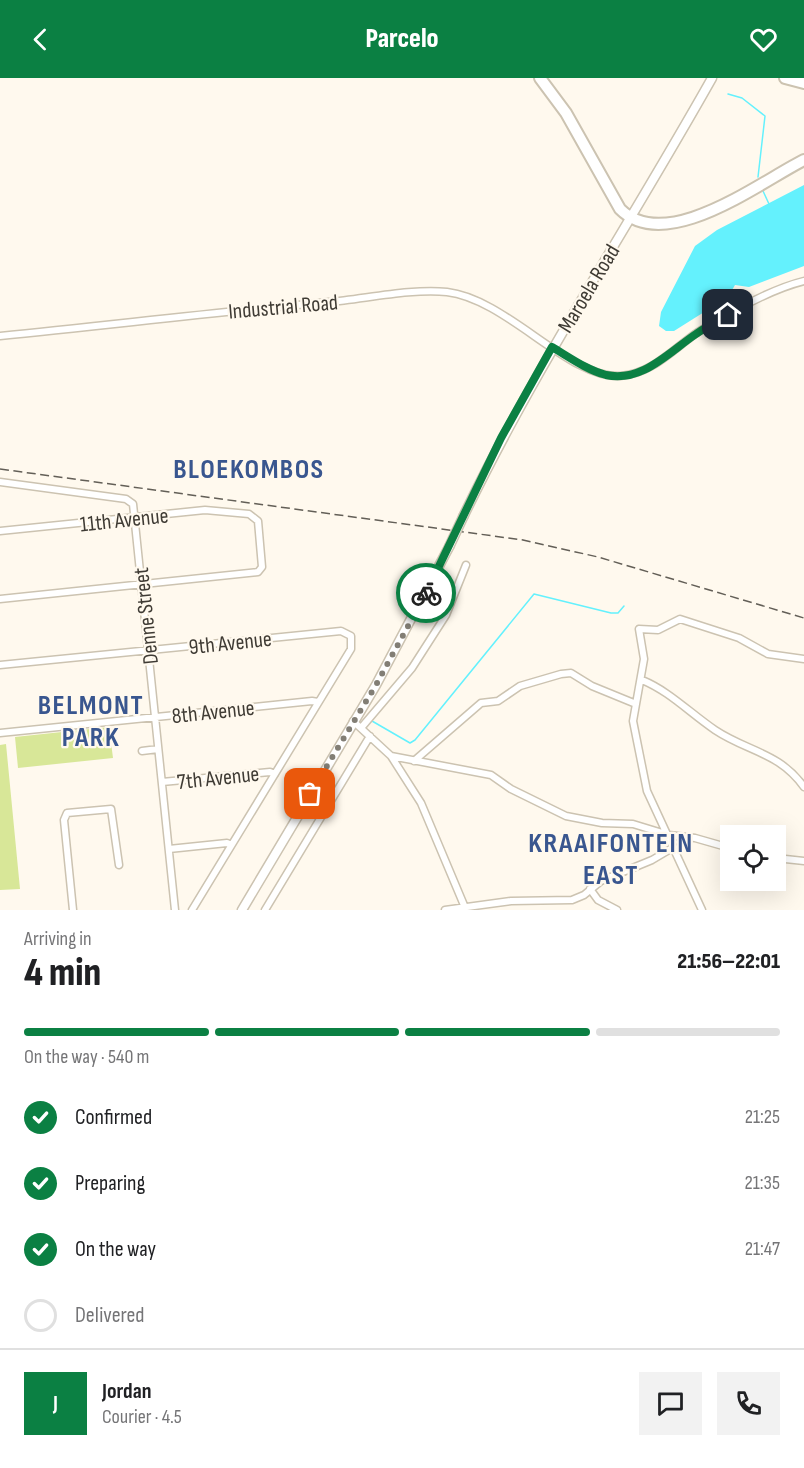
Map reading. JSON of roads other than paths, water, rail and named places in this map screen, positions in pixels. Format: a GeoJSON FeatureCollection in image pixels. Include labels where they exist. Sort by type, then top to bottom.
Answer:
{"type":"FeatureCollection","features":[{"type":"Feature","properties":{"kind":"highway"},"geometry":{"type":"LineString","coordinates":[[540,78],[566,113],[615,202],[629,218],[641,222],[664,223],[699,216],[804,160]]}},
{"type":"Feature","properties":{"kind":"highway"},"geometry":{"type":"LineString","coordinates":[[784,78],[804,83]]}},
{"type":"Feature","properties":{"kind":"street","name":"Maroela Road"},"geometry":{"type":"LineString","coordinates":[[242,910],[412,619],[501,438],[552,347],[712,78]]}},
{"type":"Feature","properties":{"kind":"street","name":"Industrial Road"},"geometry":{"type":"LineString","coordinates":[[0,336],[237,310],[441,292],[483,302],[552,347],[595,371],[620,376],[635,373],[660,361],[698,332],[728,315],[804,281]]}},
{"type":"Feature","properties":{"kind":"street","name":"Denne Street"},"geometry":{"type":"LineString","coordinates":[[0,482],[126,499],[132,502],[175,910]]}},
{"type":"Feature","properties":{"kind":"street","name":"11th Avenue"},"geometry":{"type":"LineString","coordinates":[[0,531],[205,510],[249,514],[258,521],[261,570],[258,572],[141,584]]}},
{"type":"Feature","properties":{"kind":"street"},"geometry":{"type":"LineString","coordinates":[[361,728],[412,668],[446,615],[466,565]]}},
{"type":"Feature","properties":{"kind":"street"},"geometry":{"type":"LineString","coordinates":[[0,599],[141,584]]}},
{"type":"Feature","properties":{"kind":"street"},"geometry":{"type":"LineString","coordinates":[[702,910],[689,887],[669,835],[647,791],[634,727],[644,659],[639,629],[658,630],[680,619],[740,638],[768,654],[804,659]]}},
{"type":"Feature","properties":{"kind":"street","name":"9th Avenue"},"geometry":{"type":"LineString","coordinates":[[0,665],[340,631],[351,636],[352,646],[318,702]]}},
{"type":"Feature","properties":{"kind":"street"},"geometry":{"type":"LineString","coordinates":[[414,761],[481,703],[498,701],[520,686],[561,674],[571,673],[592,686],[636,704]]}},
{"type":"Feature","properties":{"kind":"street"},"geometry":{"type":"LineString","coordinates":[[642,680],[666,692],[689,713],[735,742],[777,759],[804,787]]}},
{"type":"Feature","properties":{"kind":"street"},"geometry":{"type":"LineString","coordinates":[[192,910],[318,702]]}},
{"type":"Feature","properties":{"kind":"street","name":"8th Avenue"},"geometry":{"type":"LineString","coordinates":[[0,733],[318,702]]}},
{"type":"Feature","properties":{"kind":"street"},"geometry":{"type":"LineString","coordinates":[[353,721],[391,756],[426,813],[465,908]]}},
{"type":"Feature","properties":{"kind":"street"},"geometry":{"type":"LineString","coordinates":[[265,910],[370,736]]}},
{"type":"Feature","properties":{"kind":"street"},"geometry":{"type":"LineString","coordinates":[[142,751],[158,749]]}},
{"type":"Feature","properties":{"kind":"street"},"geometry":{"type":"LineString","coordinates":[[391,756],[491,776],[510,789],[566,816],[602,823],[633,824],[669,835],[695,838],[720,845]]}},
{"type":"Feature","properties":{"kind":"street","name":"7th Avenue"},"geometry":{"type":"LineString","coordinates":[[162,783],[270,772],[275,774]]}},
{"type":"Feature","properties":{"kind":"street"},"geometry":{"type":"LineString","coordinates":[[73,910],[64,818],[67,813],[111,809],[119,866]]}},
{"type":"Feature","properties":{"kind":"street"},"geometry":{"type":"LineString","coordinates":[[169,849],[227,843],[231,845]]}},
{"type":"Feature","properties":{"kind":"street"},"geometry":{"type":"LineString","coordinates":[[445,910],[526,900],[572,900],[601,881],[643,864],[674,847]]}},
{"type":"Feature","properties":{"kind":"street"},"geometry":{"type":"LineString","coordinates":[[786,859],[804,861]]}},
{"type":"Feature","properties":{"kind":"street"},"geometry":{"type":"LineString","coordinates":[[590,889],[598,900],[617,910]]}},
{"type":"Feature","properties":{"kind":"water"},"geometry":{"type":"Polygon","coordinates":[[[804,185],[804,266],[749,287],[735,285],[728,297],[674,331],[666,331],[659,326],[661,312],[695,246],[717,230],[804,185]]]}},
{"type":"Feature","properties":{"kind":"waterway"},"geometry":{"type":"LineString","coordinates":[[728,94],[742,98],[765,116],[758,177]]}},
{"type":"Feature","properties":{"kind":"waterway"},"geometry":{"type":"LineString","coordinates":[[763,191],[769,204]]}},
{"type":"Feature","properties":{"kind":"waterway"},"geometry":{"type":"LineString","coordinates":[[372,721],[410,743],[415,740],[534,594],[611,613],[618,613],[624,606]]}},
{"type":"Feature","properties":{"kind":"railway"},"geometry":{"type":"LineString","coordinates":[[0,469],[523,540],[598,557],[804,618]]}},
{"type":"Feature","properties":{"kind":"district","name":"BLOEKOMBOS"},"geometry":{"type":"Point","coordinates":[249,468]}},
{"type":"Feature","properties":{"kind":"district","name":"BELMONT PARK"},"geometry":{"type":"Point","coordinates":[91,720]}},
{"type":"Feature","properties":{"kind":"district","name":"KRAAIFONTEIN EAST"},"geometry":{"type":"Point","coordinates":[611,858]}}]}
